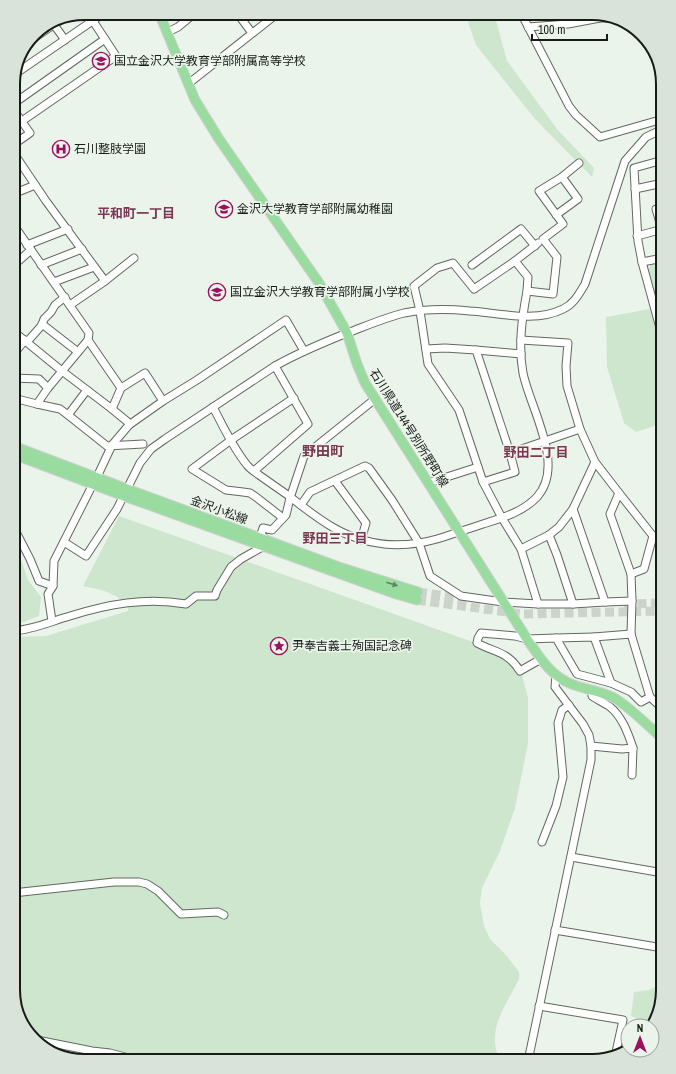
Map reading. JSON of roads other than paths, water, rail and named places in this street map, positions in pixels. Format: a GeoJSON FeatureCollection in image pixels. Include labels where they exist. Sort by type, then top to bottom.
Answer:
{"type":"FeatureCollection","features":[{"type":"Feature","properties":{"kind":"main road","name":"石川県道144号別所野町線"},"geometry":{"type":"LineString","coordinates":[[162,20],[195,100],[219,139],[319,283],[347,333],[357,364],[375,399],[546,667],[569,683],[605,693],[616,699],[656,733]]}},
{"type":"Feature","properties":{"kind":"main road","name":"金沢小松線"},"geometry":{"type":"LineString","coordinates":[[20,449],[126,492],[265,543],[396,594],[417,596]]}},
{"type":"Feature","properties":{"kind":"main road","name":"金沢小松線"},"geometry":{"type":"LineString","coordinates":[[20,456],[95,480]]}},
{"type":"Feature","properties":{"kind":"street"},"geometry":{"type":"LineString","coordinates":[[168,32],[187,20]]}},
{"type":"Feature","properties":{"kind":"street"},"geometry":{"type":"LineString","coordinates":[[242,20],[252,34]]}},
{"type":"Feature","properties":{"kind":"street"},"geometry":{"type":"LineString","coordinates":[[188,84],[269,20]]}},
{"type":"Feature","properties":{"kind":"street"},"geometry":{"type":"LineString","coordinates":[[524,20],[569,106],[576,115],[600,137],[656,121]]}},
{"type":"Feature","properties":{"kind":"street"},"geometry":{"type":"LineString","coordinates":[[528,27],[568,24],[583,20]]}},
{"type":"Feature","properties":{"kind":"street"},"geometry":{"type":"LineString","coordinates":[[22,70],[93,21],[116,56],[22,121]]}},
{"type":"Feature","properties":{"kind":"street"},"geometry":{"type":"LineString","coordinates":[[56,27],[65,40]]}},
{"type":"Feature","properties":{"kind":"street"},"geometry":{"type":"LineString","coordinates":[[20,99],[105,39]]}},
{"type":"Feature","properties":{"kind":"street"},"geometry":{"type":"LineString","coordinates":[[20,118],[30,133],[20,140]]}},
{"type":"Feature","properties":{"kind":"street"},"geometry":{"type":"LineString","coordinates":[[64,542],[86,556],[117,509],[140,463],[151,449],[275,366],[304,351],[381,320],[405,313],[420,311],[462,310],[522,317],[545,315],[562,309],[576,300],[585,284],[625,161],[646,137],[656,132]]}},
{"type":"Feature","properties":{"kind":"street"},"geometry":{"type":"LineString","coordinates":[[20,162],[105,281]]}},
{"type":"Feature","properties":{"kind":"street"},"geometry":{"type":"LineString","coordinates":[[656,162],[634,168],[637,236],[642,262],[656,313]]}},
{"type":"Feature","properties":{"kind":"street"},"geometry":{"type":"LineString","coordinates":[[538,604],[521,549],[502,518],[483,482],[459,410],[428,364],[420,311],[414,286],[437,268],[453,263],[474,289],[515,261],[563,224],[540,191],[562,177],[579,163]]}},
{"type":"Feature","properties":{"kind":"street"},"geometry":{"type":"LineString","coordinates":[[556,214],[578,199],[562,177]]}},
{"type":"Feature","properties":{"kind":"street"},"geometry":{"type":"LineString","coordinates":[[635,189],[656,184]]}},
{"type":"Feature","properties":{"kind":"street"},"geometry":{"type":"LineString","coordinates":[[20,191],[36,185]]}},
{"type":"Feature","properties":{"kind":"street"},"geometry":{"type":"LineString","coordinates":[[20,258],[29,248],[68,229]]}},
{"type":"Feature","properties":{"kind":"street"},"geometry":{"type":"LineString","coordinates":[[472,265],[521,229],[535,246]]}},
{"type":"Feature","properties":{"kind":"street"},"geometry":{"type":"LineString","coordinates":[[637,236],[656,231]]}},
{"type":"Feature","properties":{"kind":"street"},"geometry":{"type":"LineString","coordinates":[[20,234],[89,333],[88,340],[48,388],[37,404]]}},
{"type":"Feature","properties":{"kind":"street"},"geometry":{"type":"LineString","coordinates":[[527,291],[553,294],[557,257],[543,239]]}},
{"type":"Feature","properties":{"kind":"street"},"geometry":{"type":"LineString","coordinates":[[41,265],[82,250]]}},
{"type":"Feature","properties":{"kind":"street"},"geometry":{"type":"LineString","coordinates":[[70,305],[105,281],[134,258]]}},
{"type":"Feature","properties":{"kind":"street"},"geometry":{"type":"LineString","coordinates":[[642,262],[656,259]]}},
{"type":"Feature","properties":{"kind":"street"},"geometry":{"type":"LineString","coordinates":[[213,407],[239,455],[248,466],[301,506],[346,535],[384,545],[419,543],[511,515],[538,496],[545,484],[548,472],[548,456],[545,441],[523,374],[521,354],[522,317],[528,277],[515,261]]}},
{"type":"Feature","properties":{"kind":"street"},"geometry":{"type":"LineString","coordinates":[[54,282],[94,267]]}},
{"type":"Feature","properties":{"kind":"street"},"geometry":{"type":"LineString","coordinates":[[20,347],[42,324],[55,305],[65,297]]}},
{"type":"Feature","properties":{"kind":"street"},"geometry":{"type":"LineString","coordinates":[[52,621],[48,594],[53,586],[54,561],[112,445],[129,425],[286,320],[304,351]]}},
{"type":"Feature","properties":{"kind":"street"},"geometry":{"type":"LineString","coordinates":[[42,324],[78,352]]}},
{"type":"Feature","properties":{"kind":"street"},"geometry":{"type":"LineString","coordinates":[[20,336],[129,423],[129,425]]}},
{"type":"Feature","properties":{"kind":"street"},"geometry":{"type":"LineString","coordinates":[[88,340],[120,388]]}},
{"type":"Feature","properties":{"kind":"street"},"geometry":{"type":"LineString","coordinates":[[522,340],[568,344],[566,366],[567,386],[580,429],[595,462],[653,536],[644,569],[631,574]]}},
{"type":"Feature","properties":{"kind":"street"},"geometry":{"type":"LineString","coordinates":[[426,349],[445,348],[521,354]]}},
{"type":"Feature","properties":{"kind":"street"},"geometry":{"type":"LineString","coordinates":[[476,350],[515,472],[483,482]]}},
{"type":"Feature","properties":{"kind":"street"},"geometry":{"type":"LineString","coordinates":[[254,471],[308,424],[275,366]]}},
{"type":"Feature","properties":{"kind":"street"},"geometry":{"type":"LineString","coordinates":[[112,410],[120,388],[145,373],[163,401]]}},
{"type":"Feature","properties":{"kind":"street"},"geometry":{"type":"LineString","coordinates":[[20,378],[39,379],[48,388]]}},
{"type":"Feature","properties":{"kind":"street"},"geometry":{"type":"LineString","coordinates":[[68,415],[87,390]]}},
{"type":"Feature","properties":{"kind":"street"},"geometry":{"type":"LineString","coordinates":[[282,518],[250,493],[226,490],[192,469],[231,440],[294,398]]}},
{"type":"Feature","properties":{"kind":"street"},"geometry":{"type":"LineString","coordinates":[[20,630],[115,604],[140,601],[167,601],[186,604],[196,596],[215,596],[231,567],[265,543],[261,534],[263,528],[272,530],[286,515],[304,456],[375,399]]}},
{"type":"Feature","properties":{"kind":"street"},"geometry":{"type":"LineString","coordinates":[[20,400],[60,409],[107,446],[143,444]]}},
{"type":"Feature","properties":{"kind":"street"},"geometry":{"type":"LineString","coordinates":[[510,453],[580,429]]}},
{"type":"Feature","properties":{"kind":"street"},"geometry":{"type":"LineString","coordinates":[[521,549],[549,536],[559,527],[573,509],[595,462]]}},
{"type":"Feature","properties":{"kind":"street"},"geometry":{"type":"LineString","coordinates":[[301,506],[310,492],[365,466],[369,468],[392,500],[419,543],[430,576],[462,596],[504,602],[538,604],[632,601]]}},
{"type":"Feature","properties":{"kind":"street"},"geometry":{"type":"LineString","coordinates":[[428,483],[478,467]]}},
{"type":"Feature","properties":{"kind":"street"},"geometry":{"type":"LineString","coordinates":[[335,481],[366,523],[361,540]]}},
{"type":"Feature","properties":{"kind":"street"},"geometry":{"type":"LineString","coordinates":[[619,493],[610,514],[631,574],[631,634],[650,697],[656,703]]}},
{"type":"Feature","properties":{"kind":"street"},"geometry":{"type":"LineString","coordinates":[[573,509],[605,602]]}},
{"type":"Feature","properties":{"kind":"street"},"geometry":{"type":"LineString","coordinates":[[549,536],[557,555],[573,604]]}},
{"type":"Feature","properties":{"kind":"street"},"geometry":{"type":"LineString","coordinates":[[20,540],[39,581],[53,586]]}},
{"type":"Feature","properties":{"kind":"street"},"geometry":{"type":"LineString","coordinates":[[541,659],[520,671],[516,664],[507,656],[477,643],[478,638],[481,633],[515,636],[527,639],[594,637],[631,634]]}},
{"type":"Feature","properties":{"kind":"street"},"geometry":{"type":"LineString","coordinates":[[594,637],[611,683]]}},
{"type":"Feature","properties":{"kind":"street"},"geometry":{"type":"LineString","coordinates":[[556,638],[577,674],[611,683],[631,692],[641,702],[650,697]]}},
{"type":"Feature","properties":{"kind":"street"},"geometry":{"type":"LineString","coordinates":[[529,1054],[591,760],[589,735],[583,724],[555,687],[556,675]]}},
{"type":"Feature","properties":{"kind":"street"},"geometry":{"type":"LineString","coordinates":[[592,690],[592,696],[610,706],[618,716],[629,735],[633,748],[632,775]]}},
{"type":"Feature","properties":{"kind":"street"},"geometry":{"type":"LineString","coordinates":[[542,842],[556,806],[563,777],[558,723],[562,710],[569,705]]}},
{"type":"Feature","properties":{"kind":"street"},"geometry":{"type":"LineString","coordinates":[[591,746],[622,749],[633,748]]}},
{"type":"Feature","properties":{"kind":"street"},"geometry":{"type":"LineString","coordinates":[[571,857],[656,872]]}},
{"type":"Feature","properties":{"kind":"street"},"geometry":{"type":"LineString","coordinates":[[20,892],[114,882],[139,882],[147,884],[158,891],[181,914],[218,912],[224,915]]}},
{"type":"Feature","properties":{"kind":"street"},"geometry":{"type":"LineString","coordinates":[[555,930],[656,947]]}},
{"type":"Feature","properties":{"kind":"street"},"geometry":{"type":"LineString","coordinates":[[539,1006],[623,1020],[617,1049]]}},
{"type":"Feature","properties":{"kind":"street"},"geometry":{"type":"LineString","coordinates":[[47,1042],[114,1054]]}},
{"type":"Feature","properties":{"kind":"tunnel"},"geometry":{"type":"LineString","coordinates":[[418,592],[468,599]]}},
{"type":"Feature","properties":{"kind":"tunnel"},"geometry":{"type":"LineString","coordinates":[[417,600],[522,614],[656,611]]}},
{"type":"Feature","properties":{"kind":"tunnel"},"geometry":{"type":"LineString","coordinates":[[624,604],[656,603]]}},
{"type":"Feature","properties":{"kind":"place","name":"国立金沢大学教育学部附属高等学校"},"geometry":{"type":"Point","coordinates":[101,61]}},
{"type":"Feature","properties":{"kind":"place","name":"石川整肢学園"},"geometry":{"type":"Point","coordinates":[61,149]}},
{"type":"Feature","properties":{"kind":"place","name":"金沢大学教育学部附属幼稚園"},"geometry":{"type":"Point","coordinates":[224,209]}},
{"type":"Feature","properties":{"kind":"place","name":"国立金沢大学教育学部附属小学校"},"geometry":{"type":"Point","coordinates":[217,292]}},
{"type":"Feature","properties":{"kind":"place","name":"尹奉吉義士殉国記念碑"},"geometry":{"type":"Point","coordinates":[279,646]}},
{"type":"Feature","properties":{"kind":"district","name":"平和町一丁目"},"geometry":{"type":"Point","coordinates":[136,213]}},
{"type":"Feature","properties":{"kind":"district","name":"野田町"},"geometry":{"type":"Point","coordinates":[323,451]}},
{"type":"Feature","properties":{"kind":"district","name":"野田二丁目"},"geometry":{"type":"Point","coordinates":[536,452]}},
{"type":"Feature","properties":{"kind":"district","name":"野田三丁目"},"geometry":{"type":"Point","coordinates":[335,538]}}]}
